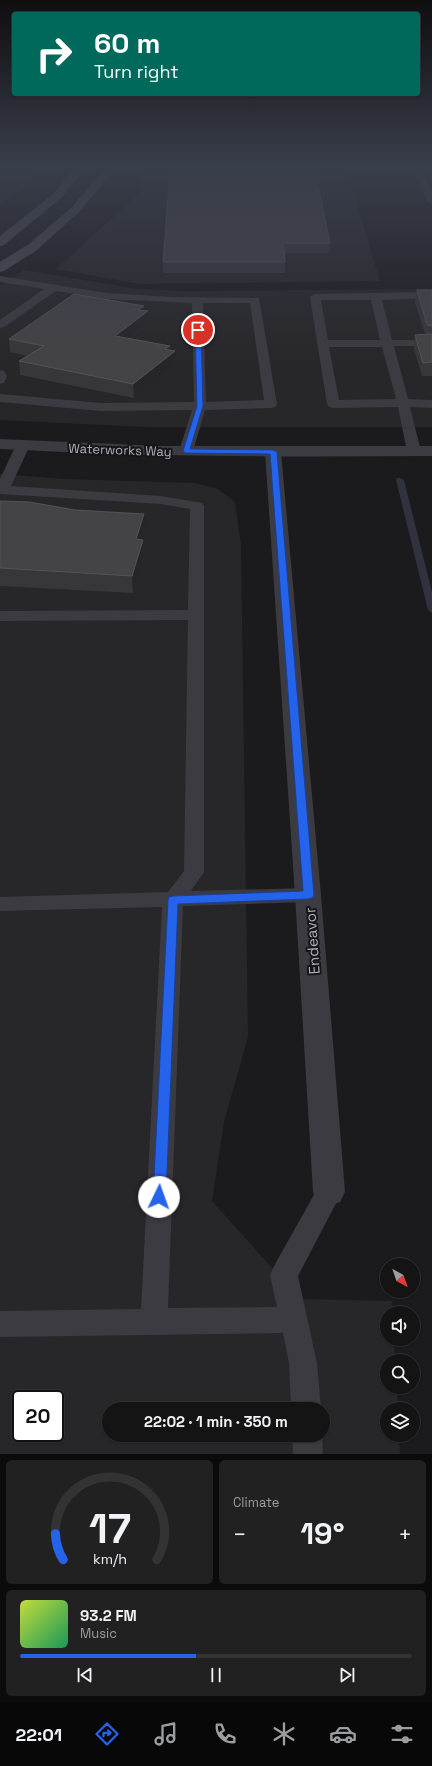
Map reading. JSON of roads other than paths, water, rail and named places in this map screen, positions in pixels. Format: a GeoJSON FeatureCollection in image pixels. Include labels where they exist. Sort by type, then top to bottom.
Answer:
{"type":"FeatureCollection","features":[{"type":"Feature","properties":{"kind":"main road"},"geometry":{"type":"LineString","coordinates":[[0,242],[10,234]]}},
{"type":"Feature","properties":{"kind":"main road"},"geometry":{"type":"LineString","coordinates":[[0,268],[34,246],[47,234]]}},
{"type":"Feature","properties":{"kind":"street","name":"Waterworks Way"},"geometry":{"type":"LineString","coordinates":[[0,444],[87,449],[186,451],[432,451]]}},
{"type":"Feature","properties":{"kind":"street","name":"Endeavor"},"geometry":{"type":"LineString","coordinates":[[273,452],[308,895],[328,1192]]}},
{"type":"Feature","properties":{"kind":"lane"},"geometry":{"type":"LineString","coordinates":[[0,279],[106,296],[197,300],[256,300],[271,404],[101,407],[0,398]]}},
{"type":"Feature","properties":{"kind":"lane"},"geometry":{"type":"LineString","coordinates":[[0,325],[53,288]]}},
{"type":"Feature","properties":{"kind":"lane"},"geometry":{"type":"LineString","coordinates":[[432,295],[315,297],[333,404],[432,404]]}},
{"type":"Feature","properties":{"kind":"lane"},"geometry":{"type":"LineString","coordinates":[[376,297],[414,451]]}},
{"type":"Feature","properties":{"kind":"lane"},"geometry":{"type":"LineString","coordinates":[[186,451],[200,406],[197,300]]}},
{"type":"Feature","properties":{"kind":"lane"},"geometry":{"type":"LineString","coordinates":[[324,344],[432,343]]}},
{"type":"Feature","properties":{"kind":"lane"},"geometry":{"type":"LineString","coordinates":[[0,374],[0,380]]}},
{"type":"Feature","properties":{"kind":"lane"},"geometry":{"type":"LineString","coordinates":[[24,445],[1,489],[161,500],[197,506],[194,872],[173,900],[154,1322]]}},
{"type":"Feature","properties":{"kind":"lane"},"geometry":{"type":"LineString","coordinates":[[0,616],[196,615]]}},
{"type":"Feature","properties":{"kind":"lane"},"geometry":{"type":"LineString","coordinates":[[0,904],[308,895]]}},
{"type":"Feature","properties":{"kind":"lane"},"geometry":{"type":"LineString","coordinates":[[306,1402],[303,1363],[284,1275],[328,1192]]}},
{"type":"Feature","properties":{"kind":"lane"},"geometry":{"type":"LineString","coordinates":[[0,1324],[294,1320]]}},
{"type":"Feature","properties":{"kind":"lane"},"geometry":{"type":"LineString","coordinates":[[307,1442],[308,1454]]}},
{"type":"Feature","properties":{"kind":"waterway"},"geometry":{"type":"LineString","coordinates":[[400,480],[432,610]]}}]}
